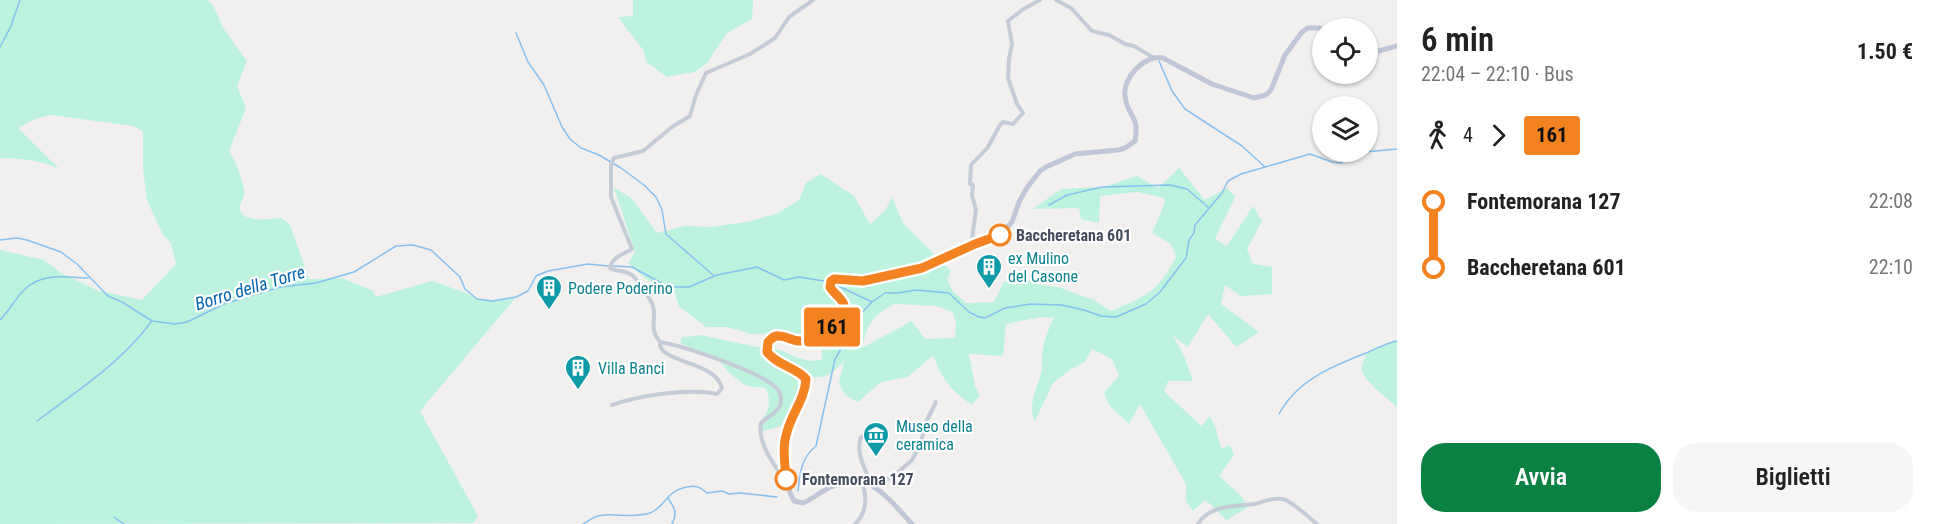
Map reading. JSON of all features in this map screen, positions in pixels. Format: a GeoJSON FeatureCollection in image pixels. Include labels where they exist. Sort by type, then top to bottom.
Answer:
{"type":"FeatureCollection","features":[{"type":"Feature","properties":{"kind":"street"},"geometry":{"type":"LineString","coordinates":[[813,0],[789,18],[775,38],[750,54],[706,73],[690,116],[672,127],[643,151],[618,157],[612,161],[610,197],[632,249],[614,260],[610,268],[632,274],[642,287],[654,307],[652,322],[656,337],[660,342],[742,368],[764,378],[779,390],[780,405],[773,415],[761,423],[760,427],[763,442],[786,480],[794,501],[798,503],[809,501],[831,487],[860,481],[872,486],[912,524]]}},
{"type":"Feature","properties":{"kind":"street"},"geometry":{"type":"LineString","coordinates":[[971,246],[976,210],[972,195],[973,185],[970,184],[972,165],[988,147],[1000,125],[1003,122],[1013,124],[1023,114],[1008,78],[1012,45],[1008,21],[1040,0]]}},
{"type":"Feature","properties":{"kind":"street"},"geometry":{"type":"LineString","coordinates":[[1056,0],[1071,8],[1092,31],[1109,35],[1154,58]]}},
{"type":"Feature","properties":{"kind":"street"},"geometry":{"type":"LineString","coordinates":[[786,480],[785,438],[800,404],[806,379],[771,357],[766,347],[775,336],[799,342],[810,341],[835,325],[843,316],[845,308],[843,302],[832,290],[831,283],[838,278],[863,281],[922,268],[1000,235],[1008,228],[1022,195],[1035,177],[1046,167],[1075,154],[1125,148],[1135,141],[1137,129],[1125,97],[1125,90],[1130,77],[1139,66],[1156,56],[1170,60],[1189,73],[1212,84],[1254,98],[1266,95],[1271,90],[1285,55],[1302,32],[1312,28]]}},
{"type":"Feature","properties":{"kind":"street"},"geometry":{"type":"LineString","coordinates":[[1378,51],[1397,46]]}},
{"type":"Feature","properties":{"kind":"street"},"geometry":{"type":"LineString","coordinates":[[612,405],[673,393],[700,391],[717,394],[720,392],[721,383],[709,373],[693,363],[666,355],[659,347],[660,342]]}},
{"type":"Feature","properties":{"kind":"street"},"geometry":{"type":"LineString","coordinates":[[872,486],[896,474],[912,460],[920,446],[927,420],[936,402]]}},
{"type":"Feature","properties":{"kind":"street"},"geometry":{"type":"LineString","coordinates":[[869,434],[861,437],[859,455],[872,486]]}},
{"type":"Feature","properties":{"kind":"street"},"geometry":{"type":"LineString","coordinates":[[855,524],[859,521],[867,500],[860,481]]}},
{"type":"Feature","properties":{"kind":"street"},"geometry":{"type":"LineString","coordinates":[[1198,524],[1200,520],[1214,511],[1230,506],[1256,504],[1277,499],[1284,499],[1317,524]]}},
{"type":"Feature","properties":{"kind":"green space"},"geometry":{"type":"Polygon","coordinates":[[[0,0],[208,0],[214,7],[223,28],[247,61],[237,86],[246,108],[229,151],[239,171],[243,187],[241,212],[249,218],[281,218],[290,225],[309,279],[342,278],[372,290],[376,297],[432,281],[477,299],[492,301],[516,297],[420,411],[478,516],[473,523],[0,524],[0,250],[44,260],[61,273],[99,291],[142,300],[176,264],[171,243],[163,235],[147,200],[143,169],[143,132],[134,126],[50,115],[35,119],[18,128],[59,169],[37,161],[0,158],[0,0]]]}},
{"type":"Feature","properties":{"kind":"green space"},"geometry":{"type":"Polygon","coordinates":[[[633,0],[753,0],[752,19],[727,33],[707,63],[695,72],[667,77],[646,62],[644,51],[618,17],[633,16],[633,0]]]}},
{"type":"Feature","properties":{"kind":"green space"},"geometry":{"type":"Polygon","coordinates":[[[1179,168],[1205,200],[1227,188],[1235,197],[1215,239],[1227,246],[1253,206],[1262,221],[1247,249],[1253,264],[1272,267],[1272,294],[1241,296],[1225,285],[1221,304],[1259,332],[1236,347],[1208,314],[1188,347],[1173,336],[1184,356],[1193,381],[1168,381],[1164,391],[1201,426],[1210,416],[1216,428],[1221,449],[1230,445],[1234,455],[1219,476],[1241,496],[1248,507],[1227,520],[1205,500],[1193,511],[1186,501],[1186,484],[1140,404],[1129,424],[1110,406],[1104,393],[1119,376],[1112,359],[1092,349],[1085,362],[1071,369],[1053,383],[1035,421],[1032,404],[1041,374],[1045,340],[1054,318],[1041,317],[1006,324],[1003,356],[969,354],[975,386],[980,396],[972,405],[948,384],[933,355],[908,377],[881,382],[858,402],[845,395],[839,383],[844,361],[827,375],[804,377],[791,420],[782,426],[762,431],[761,421],[769,405],[766,388],[746,386],[727,371],[718,358],[681,344],[681,338],[700,335],[781,350],[810,361],[822,360],[821,347],[812,336],[794,338],[787,333],[752,334],[727,327],[706,327],[679,306],[675,293],[647,280],[628,263],[635,252],[614,187],[632,199],[657,233],[685,226],[713,227],[751,221],[778,213],[799,200],[806,183],[821,174],[854,196],[870,224],[885,211],[892,197],[903,223],[951,271],[947,279],[952,290],[966,303],[994,302],[1003,283],[1019,275],[1041,285],[1058,287],[1094,300],[1111,311],[1150,292],[1163,278],[1176,257],[1171,244],[1152,233],[1165,203],[1164,198],[1137,192],[1100,196],[1099,223],[1081,219],[1079,208],[1033,209],[1061,189],[1103,187],[1137,176],[1158,188],[1179,168]],[[895,304],[887,308],[872,321],[862,348],[912,321],[925,339],[955,338],[956,323],[953,312],[936,306],[895,304]]]}},
{"type":"Feature","properties":{"kind":"green space"},"geometry":{"type":"Polygon","coordinates":[[[1397,340],[1397,407],[1372,385],[1362,369],[1367,352],[1397,340]]]}},
{"type":"Feature","properties":{"kind":"waterway"},"geometry":{"type":"LineString","coordinates":[[0,47],[11,26],[20,0]]}},
{"type":"Feature","properties":{"kind":"waterway"},"geometry":{"type":"LineString","coordinates":[[516,33],[528,62],[544,85],[562,127],[570,139],[581,148],[621,168],[644,185],[656,197],[662,210],[666,234],[713,275]]}},
{"type":"Feature","properties":{"kind":"waterway"},"geometry":{"type":"LineString","coordinates":[[1159,61],[1172,91],[1185,109],[1242,146],[1265,167]]}},
{"type":"Feature","properties":{"kind":"waterway"},"geometry":{"type":"LineString","coordinates":[[798,491],[804,461],[816,446],[835,359],[857,318],[872,302],[885,293],[916,290],[949,293],[969,312],[985,318],[1005,308],[1031,304],[1062,305],[1101,316],[1116,317],[1146,304],[1160,292],[1186,258],[1189,240],[1194,233],[1195,225],[1222,193],[1228,181],[1241,174],[1310,154],[1340,163],[1365,152],[1397,149]]}},
{"type":"Feature","properties":{"kind":"waterway"},"geometry":{"type":"LineString","coordinates":[[1049,205],[1067,195],[1102,187],[1170,185],[1187,189],[1208,207]]}},
{"type":"Feature","properties":{"kind":"waterway","name":"Borro della Torre"},"geometry":{"type":"LineString","coordinates":[[0,240],[17,238],[61,252],[77,264],[108,296],[152,321],[175,324],[187,322],[224,304],[280,287],[316,283],[354,272],[396,246],[413,245],[431,250],[460,277],[465,289],[477,299],[492,301],[516,297],[528,291],[536,276],[548,271],[588,264],[608,266]]}},
{"type":"Feature","properties":{"kind":"waterway","name":"Borro della Torre"},"geometry":{"type":"LineString","coordinates":[[613,266],[632,267],[665,285],[675,287],[689,287],[717,275],[757,267],[784,280],[799,277],[830,282]]}},
{"type":"Feature","properties":{"kind":"waterway"},"geometry":{"type":"LineString","coordinates":[[0,320],[24,290],[38,280],[54,277],[88,278]]}},
{"type":"Feature","properties":{"kind":"waterway","name":"Borro della Torre"},"geometry":{"type":"LineString","coordinates":[[834,284],[872,302]]}},
{"type":"Feature","properties":{"kind":"waterway"},"geometry":{"type":"LineString","coordinates":[[37,421],[126,351],[151,322]]}},
{"type":"Feature","properties":{"kind":"waterway"},"geometry":{"type":"LineString","coordinates":[[1279,414],[1296,392],[1317,376],[1341,363],[1397,341]]}},
{"type":"Feature","properties":{"kind":"waterway"},"geometry":{"type":"LineString","coordinates":[[583,524],[601,515],[633,516],[650,513],[674,492],[690,486],[698,487],[707,493],[722,491],[729,494],[777,497]]}},
{"type":"Feature","properties":{"kind":"waterway"},"geometry":{"type":"LineString","coordinates":[[668,498],[674,510],[675,517],[672,524]]}},
{"type":"Feature","properties":{"kind":"waterway"},"geometry":{"type":"LineString","coordinates":[[114,517],[124,524]]}},
{"type":"Feature","properties":{"kind":"bus line","name":"161"},"geometry":{"type":"LineString","coordinates":[[786,479],[785,438],[800,404],[806,379],[771,357],[766,347],[770,339],[780,336],[799,342],[810,341],[835,325],[843,316],[845,308],[843,302],[830,287],[834,279],[863,281],[922,268],[1000,235]]}},
{"type":"Feature","properties":{"kind":"place","name":"Baccheretana 601"},"geometry":{"type":"Point","coordinates":[1000,235]}},
{"type":"Feature","properties":{"kind":"place","name":"ex Mulino del Casone"},"geometry":{"type":"Point","coordinates":[989,290]}},
{"type":"Feature","properties":{"kind":"place","name":"Podere Poderino"},"geometry":{"type":"Point","coordinates":[549,311]}},
{"type":"Feature","properties":{"kind":"place","name":"Villa Banci"},"geometry":{"type":"Point","coordinates":[578,391]}},
{"type":"Feature","properties":{"kind":"place","name":"Museo della ceramica"},"geometry":{"type":"Point","coordinates":[876,458]}},
{"type":"Feature","properties":{"kind":"place","name":"Fontemorana 127"},"geometry":{"type":"Point","coordinates":[786,479]}}]}
